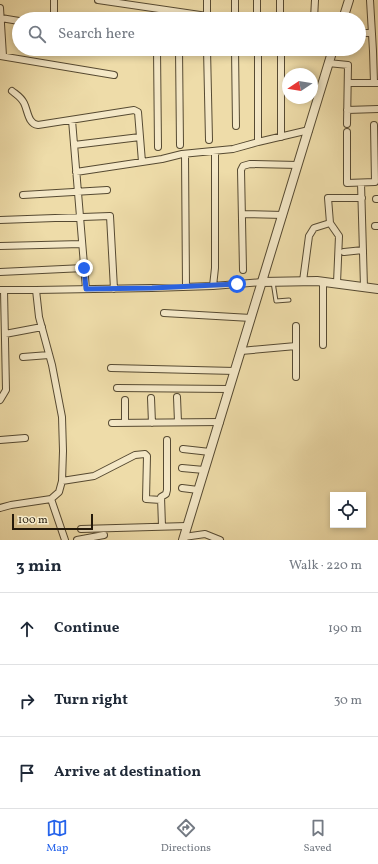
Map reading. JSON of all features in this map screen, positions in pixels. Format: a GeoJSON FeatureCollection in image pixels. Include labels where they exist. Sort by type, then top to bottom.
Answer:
{"type":"FeatureCollection","features":[{"type":"Feature","properties":{"kind":"street"},"geometry":{"type":"LineString","coordinates":[[54,0],[54,12]]}},
{"type":"Feature","properties":{"kind":"street"},"geometry":{"type":"LineString","coordinates":[[98,0],[175,12]]}},
{"type":"Feature","properties":{"kind":"street"},"geometry":{"type":"LineString","coordinates":[[207,0],[207,12]]}},
{"type":"Feature","properties":{"kind":"street"},"geometry":{"type":"LineString","coordinates":[[235,0],[235,12]]}},
{"type":"Feature","properties":{"kind":"street"},"geometry":{"type":"LineString","coordinates":[[257,0],[257,12]]}},
{"type":"Feature","properties":{"kind":"street"},"geometry":{"type":"LineString","coordinates":[[280,0],[280,12]]}},
{"type":"Feature","properties":{"kind":"street"},"geometry":{"type":"LineString","coordinates":[[314,12],[315,0]]}},
{"type":"Feature","properties":{"kind":"street"},"geometry":{"type":"LineString","coordinates":[[345,12],[349,0]]}},
{"type":"Feature","properties":{"kind":"street"},"geometry":{"type":"LineString","coordinates":[[348,83],[376,83],[370,0]]}},
{"type":"Feature","properties":{"kind":"street"},"geometry":{"type":"LineString","coordinates":[[0,8],[2,56],[114,75]]}},
{"type":"Feature","properties":{"kind":"street"},"geometry":{"type":"LineString","coordinates":[[1,18],[12,20]]}},
{"type":"Feature","properties":{"kind":"street"},"geometry":{"type":"LineString","coordinates":[[366,33],[372,33]]}},
{"type":"Feature","properties":{"kind":"street"},"geometry":{"type":"LineString","coordinates":[[157,56],[158,147]]}},
{"type":"Feature","properties":{"kind":"street"},"geometry":{"type":"LineString","coordinates":[[179,56],[180,145]]}},
{"type":"Feature","properties":{"kind":"street"},"geometry":{"type":"LineString","coordinates":[[207,56],[209,140]]}},
{"type":"Feature","properties":{"kind":"street"},"geometry":{"type":"LineString","coordinates":[[235,56],[236,126]]}},
{"type":"Feature","properties":{"kind":"street"},"geometry":{"type":"LineString","coordinates":[[258,56],[258,142]]}},
{"type":"Feature","properties":{"kind":"street"},"geometry":{"type":"LineString","coordinates":[[281,56],[281,137]]}},
{"type":"Feature","properties":{"kind":"street"},"geometry":{"type":"LineString","coordinates":[[220,540],[205,534],[183,538],[220,422],[330,56]]}},
{"type":"Feature","properties":{"kind":"street"},"geometry":{"type":"LineString","coordinates":[[328,63],[348,65],[347,124]]}},
{"type":"Feature","properties":{"kind":"street"},"geometry":{"type":"LineString","coordinates":[[12,91],[22,100],[31,122],[38,125],[134,110],[138,112],[142,162]]}},
{"type":"Feature","properties":{"kind":"street"},"geometry":{"type":"LineString","coordinates":[[347,110],[378,109]]}},
{"type":"Feature","properties":{"kind":"street"},"geometry":{"type":"LineString","coordinates":[[72,120],[86,289]]}},
{"type":"Feature","properties":{"kind":"street"},"geometry":{"type":"LineString","coordinates":[[347,132],[347,183],[375,182],[374,125]]}},
{"type":"Feature","properties":{"kind":"street"},"geometry":{"type":"LineString","coordinates":[[76,172],[186,154],[233,149],[309,130]]}},
{"type":"Feature","properties":{"kind":"street"},"geometry":{"type":"LineString","coordinates":[[74,145],[140,137]]}},
{"type":"Feature","properties":{"kind":"street"},"geometry":{"type":"LineString","coordinates":[[213,286],[215,268],[215,150]]}},
{"type":"Feature","properties":{"kind":"street"},"geometry":{"type":"LineString","coordinates":[[186,154],[186,287]]}},
{"type":"Feature","properties":{"kind":"street"},"geometry":{"type":"LineString","coordinates":[[243,270],[241,170],[243,166],[250,164],[298,165]]}},
{"type":"Feature","properties":{"kind":"street"},"geometry":{"type":"LineString","coordinates":[[361,183],[364,287]]}},
{"type":"Feature","properties":{"kind":"street"},"geometry":{"type":"LineString","coordinates":[[23,195],[107,190]]}},
{"type":"Feature","properties":{"kind":"street"},"geometry":{"type":"LineString","coordinates":[[337,283],[339,236],[330,223],[328,198],[362,198]]}},
{"type":"Feature","properties":{"kind":"street"},"geometry":{"type":"LineString","coordinates":[[242,214],[283,216]]}},
{"type":"Feature","properties":{"kind":"street"},"geometry":{"type":"LineString","coordinates":[[0,220],[110,216],[114,289]]}},
{"type":"Feature","properties":{"kind":"street"},"geometry":{"type":"LineString","coordinates":[[303,281],[309,236],[314,228],[330,223]]}},
{"type":"Feature","properties":{"kind":"street"},"geometry":{"type":"LineString","coordinates":[[0,246],[82,244]]}},
{"type":"Feature","properties":{"kind":"street"},"geometry":{"type":"LineString","coordinates":[[344,252],[363,250]]}},
{"type":"Feature","properties":{"kind":"street"},"geometry":{"type":"LineString","coordinates":[[0,272],[84,268]]}},
{"type":"Feature","properties":{"kind":"street"},"geometry":{"type":"LineString","coordinates":[[0,400],[6,390],[5,334],[2,290],[186,287],[303,281],[337,283],[378,289]]}},
{"type":"Feature","properties":{"kind":"street"},"geometry":{"type":"LineString","coordinates":[[323,345],[324,282]]}},
{"type":"Feature","properties":{"kind":"street"},"geometry":{"type":"LineString","coordinates":[[0,508],[11,505],[51,500],[59,492],[62,481],[62,417],[49,355],[39,317],[36,290]]}},
{"type":"Feature","properties":{"kind":"street"},"geometry":{"type":"LineString","coordinates":[[164,313],[251,318]]}},
{"type":"Feature","properties":{"kind":"street"},"geometry":{"type":"LineString","coordinates":[[296,326],[296,377]]}},
{"type":"Feature","properties":{"kind":"street"},"geometry":{"type":"LineString","coordinates":[[5,334],[42,328]]}},
{"type":"Feature","properties":{"kind":"street"},"geometry":{"type":"LineString","coordinates":[[241,351],[296,346]]}},
{"type":"Feature","properties":{"kind":"street"},"geometry":{"type":"LineString","coordinates":[[23,357],[49,355]]}},
{"type":"Feature","properties":{"kind":"street"},"geometry":{"type":"LineString","coordinates":[[111,368],[235,371]]}},
{"type":"Feature","properties":{"kind":"street"},"geometry":{"type":"LineString","coordinates":[[117,388],[229,389]]}},
{"type":"Feature","properties":{"kind":"street"},"geometry":{"type":"LineString","coordinates":[[177,397],[178,422]]}},
{"type":"Feature","properties":{"kind":"street"},"geometry":{"type":"LineString","coordinates":[[151,398],[152,423]]}},
{"type":"Feature","properties":{"kind":"street"},"geometry":{"type":"LineString","coordinates":[[125,400],[125,423]]}},
{"type":"Feature","properties":{"kind":"street"},"geometry":{"type":"LineString","coordinates":[[112,423],[220,422]]}},
{"type":"Feature","properties":{"kind":"street"},"geometry":{"type":"LineString","coordinates":[[0,440],[25,438]]}},
{"type":"Feature","properties":{"kind":"street"},"geometry":{"type":"LineString","coordinates":[[162,526],[161,500],[162,496],[166,494],[167,490],[167,440]]}},
{"type":"Feature","properties":{"kind":"street"},"geometry":{"type":"LineString","coordinates":[[183,449],[210,452]]}},
{"type":"Feature","properties":{"kind":"street"},"geometry":{"type":"LineString","coordinates":[[62,481],[94,476],[135,455],[145,454],[147,456],[146,499],[161,500]]}},
{"type":"Feature","properties":{"kind":"street"},"geometry":{"type":"LineString","coordinates":[[182,468],[204,470]]}},
{"type":"Feature","properties":{"kind":"street"},"geometry":{"type":"LineString","coordinates":[[182,488],[198,490]]}},
{"type":"Feature","properties":{"kind":"street"},"geometry":{"type":"LineString","coordinates":[[51,500],[65,540]]}},
{"type":"Feature","properties":{"kind":"street"},"geometry":{"type":"LineString","coordinates":[[81,529],[187,526]]}},
{"type":"Feature","properties":{"kind":"street"},"geometry":{"type":"LineString","coordinates":[[77,540],[104,535]]}},
{"type":"Feature","properties":{"kind":"lane"},"geometry":{"type":"LineString","coordinates":[[273,282],[276,301],[289,300]]}},
{"type":"Feature","properties":{"kind":"route"},"geometry":{"type":"LineString","coordinates":[[84,268],[86,289],[213,286],[237,284]]}}]}
